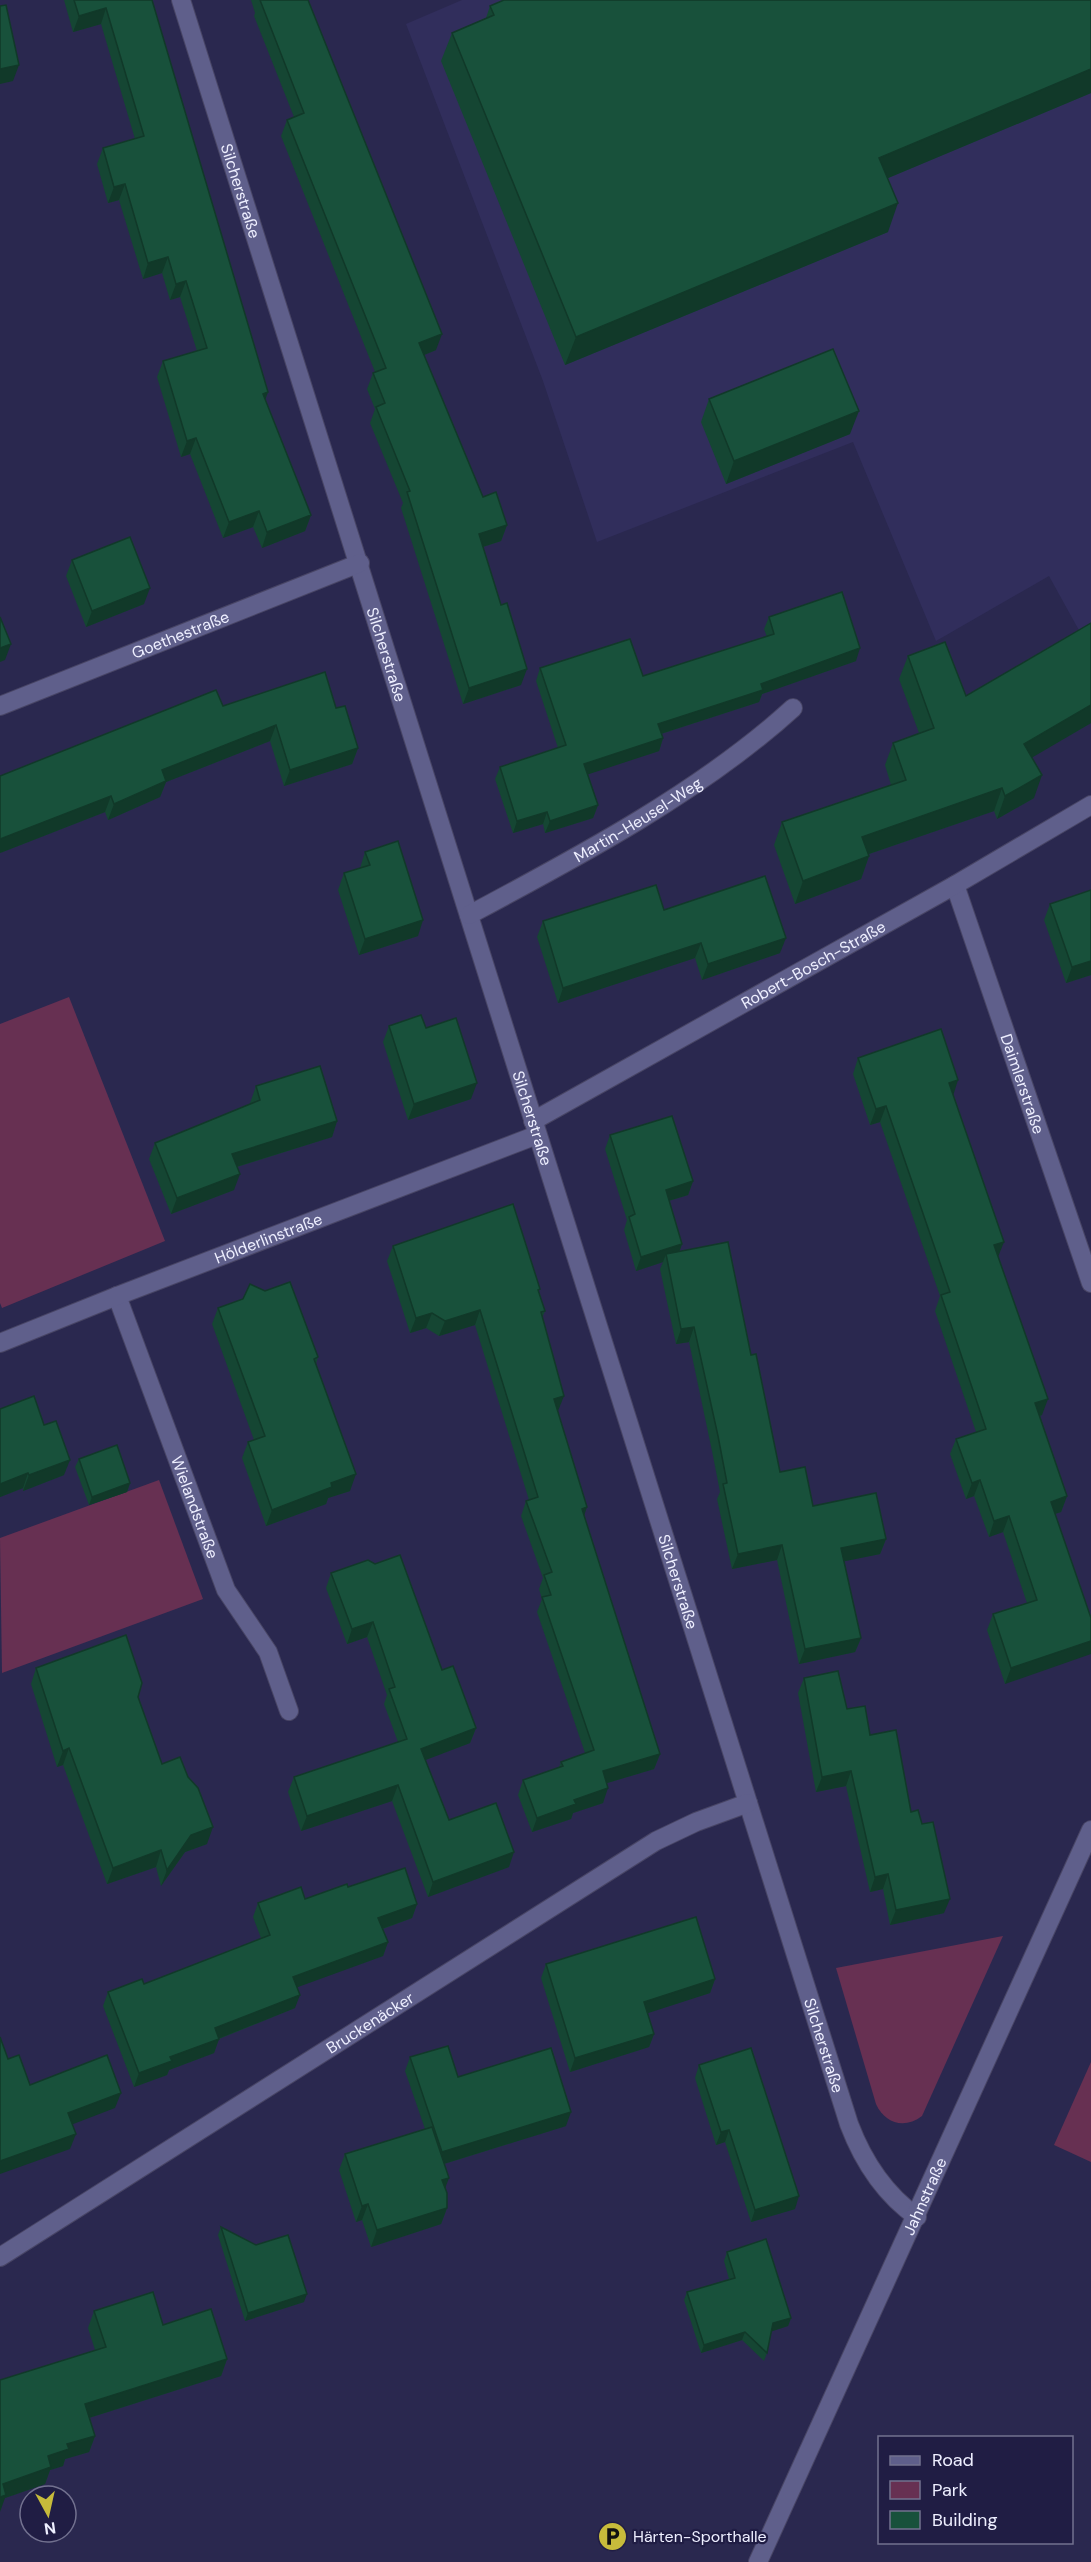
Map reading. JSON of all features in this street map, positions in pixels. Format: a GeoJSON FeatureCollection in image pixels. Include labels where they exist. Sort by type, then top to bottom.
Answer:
{"type":"FeatureCollection","features":[{"type":"Feature","properties":{"kind":"street","name":"Silcherstraße"},"geometry":{"type":"LineString","coordinates":[[181,0],[360,563],[535,1128],[632,1428],[747,1803],[858,2148],[883,2187],[900,2205],[916,2217]]}},
{"type":"Feature","properties":{"kind":"street","name":"Goethestraße"},"geometry":{"type":"LineString","coordinates":[[0,706],[360,563]]}},
{"type":"Feature","properties":{"kind":"street","name":"Martin-Heusel-Weg"},"geometry":{"type":"LineString","coordinates":[[470,915],[641,817],[756,741],[793,708]]}},
{"type":"Feature","properties":{"kind":"street","name":"Robert-Bosch-Straße"},"geometry":{"type":"LineString","coordinates":[[535,1128],[1091,805]]}},
{"type":"Feature","properties":{"kind":"street","name":"Daimlerstraße"},"geometry":{"type":"LineString","coordinates":[[955,885],[1091,1283]]}},
{"type":"Feature","properties":{"kind":"street","name":"Hölderlinstraße"},"geometry":{"type":"LineString","coordinates":[[0,1343],[535,1128]]}},
{"type":"Feature","properties":{"kind":"street","name":"Wielandstraße"},"geometry":{"type":"LineString","coordinates":[[117,1296],[226,1590],[268,1652],[289,1711]]}},
{"type":"Feature","properties":{"kind":"street","name":"Bruckenäcker"},"geometry":{"type":"LineString","coordinates":[[0,2257],[656,1841],[696,1822],[747,1803]]}},
{"type":"Feature","properties":{"kind":"street","name":"Jahnstraße"},"geometry":{"type":"LineString","coordinates":[[758,2562],[1091,1830]]}},
{"type":"Feature","properties":{"kind":"shaded area"},"geometry":{"type":"Polygon","coordinates":[[[462,0],[1091,0],[1091,652],[1049,576],[936,641],[853,442],[597,542],[543,381],[406,24],[462,0]]]}},
{"type":"Feature","properties":{"kind":"green space"},"geometry":{"type":"Polygon","coordinates":[[[69,997],[165,1241],[2,1308],[0,1303],[0,1024],[69,997]]]}},
{"type":"Feature","properties":{"kind":"green space"},"geometry":{"type":"Polygon","coordinates":[[[159,1480],[203,1599],[2,1673],[0,1538],[159,1480]]]}},
{"type":"Feature","properties":{"kind":"green space"},"geometry":{"type":"Polygon","coordinates":[[[1003,1936],[922,2116],[902,2123],[890,2120],[876,2104],[836,1968],[1003,1936]]]}},
{"type":"Feature","properties":{"kind":"green space"},"geometry":{"type":"Polygon","coordinates":[[[1091,2062],[1091,2162],[1054,2145],[1091,2062]]]}},
{"type":"Feature","properties":{"kind":"building"},"geometry":{"type":"Polygon","coordinates":[[[74,0],[152,0],[268,392],[263,394],[311,515],[267,532],[259,511],[229,522],[196,438],[187,441],[163,361],[207,348],[186,281],[176,284],[168,257],[148,263],[125,184],[114,187],[103,148],[144,136],[106,8],[79,16],[74,0]]]}},
{"type":"Feature","properties":{"kind":"building"},"geometry":{"type":"Polygon","coordinates":[[[260,0],[308,0],[442,334],[419,343],[483,497],[496,492],[507,525],[479,534],[501,605],[507,603],[527,669],[469,688],[407,492],[410,491],[376,407],[385,403],[373,373],[386,368],[287,120],[304,113],[260,0]]]}},
{"type":"Feature","properties":{"kind":"building"},"geometry":{"type":"Polygon","coordinates":[[[504,0],[1091,0],[1091,69],[879,158],[898,203],[576,337],[452,33],[494,15],[490,6],[504,0]]]}},
{"type":"Feature","properties":{"kind":"building"},"geometry":{"type":"Polygon","coordinates":[[[6,5],[19,65],[0,69],[0,6],[6,5]]]}},
{"type":"Feature","properties":{"kind":"building"},"geometry":{"type":"Polygon","coordinates":[[[833,349],[859,411],[734,461],[709,399],[833,349]]]}},
{"type":"Feature","properties":{"kind":"building"},"geometry":{"type":"Polygon","coordinates":[[[130,537],[150,588],[92,611],[72,560],[130,537]]]}},
{"type":"Feature","properties":{"kind":"building"},"geometry":{"type":"Polygon","coordinates":[[[842,592],[860,648],[761,684],[763,690],[658,724],[663,738],[584,764],[598,805],[550,821],[547,812],[517,821],[500,767],[566,745],[540,668],[630,639],[643,676],[774,634],[769,617],[842,592]]]}},
{"type":"Feature","properties":{"kind":"building"},"geometry":{"type":"Polygon","coordinates":[[[0,617],[11,644],[0,648],[0,617]]]}},
{"type":"Feature","properties":{"kind":"building"},"geometry":{"type":"Polygon","coordinates":[[[1091,623],[1091,705],[1024,744],[1042,775],[1005,796],[1002,788],[862,837],[869,856],[803,881],[782,822],[906,780],[893,743],[934,728],[908,656],[945,642],[966,696],[1091,623]]]}},
{"type":"Feature","properties":{"kind":"building"},"geometry":{"type":"Polygon","coordinates":[[[325,672],[336,708],[345,706],[358,748],[290,770],[276,725],[162,770],[166,781],[114,804],[111,796],[0,839],[0,776],[216,690],[223,706],[325,672]]]}},
{"type":"Feature","properties":{"kind":"building"},"geometry":{"type":"Polygon","coordinates":[[[398,841],[423,920],[365,939],[344,873],[370,865],[365,852],[398,841]]]}},
{"type":"Feature","properties":{"kind":"building"},"geometry":{"type":"Polygon","coordinates":[[[765,876],[786,938],[708,964],[701,943],[563,988],[543,921],[656,885],[664,910],[765,876]]]}},
{"type":"Feature","properties":{"kind":"building"},"geometry":{"type":"Polygon","coordinates":[[[1091,890],[1091,961],[1072,967],[1050,904],[1091,890]]]}},
{"type":"Feature","properties":{"kind":"building"},"geometry":{"type":"Polygon","coordinates":[[[421,1015],[426,1028],[456,1018],[477,1083],[414,1104],[389,1026],[421,1015]]]}},
{"type":"Feature","properties":{"kind":"building"},"geometry":{"type":"Polygon","coordinates":[[[941,1029],[958,1080],[949,1083],[1004,1242],[994,1245],[1048,1399],[1035,1403],[1067,1496],[1051,1502],[1091,1618],[1091,1641],[1011,1668],[993,1614],[1037,1600],[1009,1516],[994,1521],[980,1480],[972,1483],[956,1439],[986,1429],[941,1295],[950,1292],[886,1106],[876,1109],[858,1058],[941,1029]]]}},
{"type":"Feature","properties":{"kind":"building"},"geometry":{"type":"Polygon","coordinates":[[[320,1066],[337,1121],[232,1154],[240,1174],[177,1198],[155,1143],[260,1100],[256,1086],[320,1066]]]}},
{"type":"Feature","properties":{"kind":"building"},"geometry":{"type":"Polygon","coordinates":[[[672,1116],[693,1181],[666,1190],[682,1244],[641,1257],[629,1217],[635,1214],[610,1135],[672,1116]]]}},
{"type":"Feature","properties":{"kind":"building"},"geometry":{"type":"Polygon","coordinates":[[[513,1204],[545,1311],[541,1312],[564,1396],[554,1399],[587,1507],[582,1509],[660,1754],[603,1771],[608,1788],[574,1800],[576,1804],[537,1818],[523,1780],[563,1766],[561,1762],[594,1750],[542,1597],[551,1595],[544,1575],[552,1572],[526,1501],[538,1497],[480,1310],[445,1321],[432,1313],[416,1318],[393,1246],[513,1204]]]}},
{"type":"Feature","properties":{"kind":"building"},"geometry":{"type":"Polygon","coordinates":[[[728,1242],[751,1355],[756,1354],[780,1472],[805,1467],[813,1506],[876,1493],[886,1539],[841,1548],[861,1638],[805,1649],[782,1545],[738,1554],[723,1484],[727,1483],[718,1436],[694,1327],[681,1329],[666,1254],[728,1242]]]}},
{"type":"Feature","properties":{"kind":"building"},"geometry":{"type":"Polygon","coordinates":[[[290,1282],[318,1357],[314,1359],[356,1474],[331,1483],[332,1487],[272,1510],[248,1442],[265,1436],[218,1308],[243,1299],[250,1284],[265,1291],[290,1282]]]}},
{"type":"Feature","properties":{"kind":"building"},"geometry":{"type":"Polygon","coordinates":[[[34,1396],[44,1425],[56,1421],[70,1460],[0,1484],[0,1409],[34,1396]]]}},
{"type":"Feature","properties":{"kind":"building"},"geometry":{"type":"Polygon","coordinates":[[[117,1445],[130,1483],[92,1497],[79,1459],[117,1445]]]}},
{"type":"Feature","properties":{"kind":"building"},"geometry":{"type":"Polygon","coordinates":[[[400,1555],[442,1670],[453,1666],[476,1728],[421,1749],[449,1820],[496,1803],[514,1852],[433,1882],[398,1785],[307,1816],[294,1777],[407,1739],[389,1689],[395,1687],[373,1622],[352,1629],[331,1573],[368,1560],[375,1564],[400,1555]]]}},
{"type":"Feature","properties":{"kind":"building"},"geometry":{"type":"Polygon","coordinates":[[[126,1635],[142,1683],[138,1697],[162,1764],[180,1757],[188,1777],[198,1788],[213,1827],[191,1835],[167,1870],[161,1850],[113,1868],[69,1748],[63,1751],[36,1668],[126,1635]]]}},
{"type":"Feature","properties":{"kind":"building"},"geometry":{"type":"Polygon","coordinates":[[[838,1671],[847,1709],[865,1706],[870,1735],[896,1730],[911,1812],[918,1810],[922,1824],[933,1822],[950,1899],[896,1910],[888,1874],[875,1877],[851,1771],[822,1777],[804,1678],[838,1671]]]}},
{"type":"Feature","properties":{"kind":"building"},"geometry":{"type":"Polygon","coordinates":[[[405,1868],[417,1904],[378,1918],[388,1942],[293,1977],[300,1995],[215,2028],[219,2039],[170,2057],[172,2061],[139,2073],[108,1992],[142,1979],[144,1984],[270,1935],[258,1903],[301,1887],[305,1899],[347,1884],[348,1887],[405,1868]]]}},
{"type":"Feature","properties":{"kind":"building"},"geometry":{"type":"Polygon","coordinates":[[[696,1917],[715,1979],[644,2002],[654,2034],[575,2058],[546,1964],[696,1917]]]}},
{"type":"Feature","properties":{"kind":"building"},"geometry":{"type":"Polygon","coordinates":[[[0,2037],[8,2059],[19,2055],[30,2085],[107,2055],[121,2093],[68,2113],[76,2134],[0,2161],[0,2037]]]}},
{"type":"Feature","properties":{"kind":"building"},"geometry":{"type":"Polygon","coordinates":[[[448,2046],[458,2077],[551,2048],[571,2112],[442,2152],[410,2057],[448,2046]]]}},
{"type":"Feature","properties":{"kind":"building"},"geometry":{"type":"Polygon","coordinates":[[[751,2048],[799,2196],[755,2210],[729,2130],[721,2132],[699,2065],[751,2048]]]}},
{"type":"Feature","properties":{"kind":"building"},"geometry":{"type":"Polygon","coordinates":[[[432,2127],[449,2178],[442,2180],[447,2193],[447,2208],[377,2230],[368,2204],[362,2206],[345,2154],[432,2127]]]}},
{"type":"Feature","properties":{"kind":"building"},"geometry":{"type":"Polygon","coordinates":[[[221,2227],[256,2245],[288,2235],[307,2294],[248,2313],[221,2227]]]}},
{"type":"Feature","properties":{"kind":"building"},"geometry":{"type":"Polygon","coordinates":[[[766,2239],[791,2318],[773,2323],[767,2353],[745,2332],[704,2345],[687,2292],[735,2278],[727,2252],[766,2239]]]}},
{"type":"Feature","properties":{"kind":"building"},"geometry":{"type":"Polygon","coordinates":[[[153,2292],[163,2325],[211,2309],[227,2359],[85,2404],[95,2436],[67,2444],[69,2449],[48,2456],[51,2467],[3,2484],[6,2495],[0,2497],[0,2380],[106,2347],[94,2311],[153,2292]]]}},
{"type":"Feature","properties":{"kind":"place","name":"Härten-Sporthalle"},"geometry":{"type":"Point","coordinates":[612,2536]}}]}
